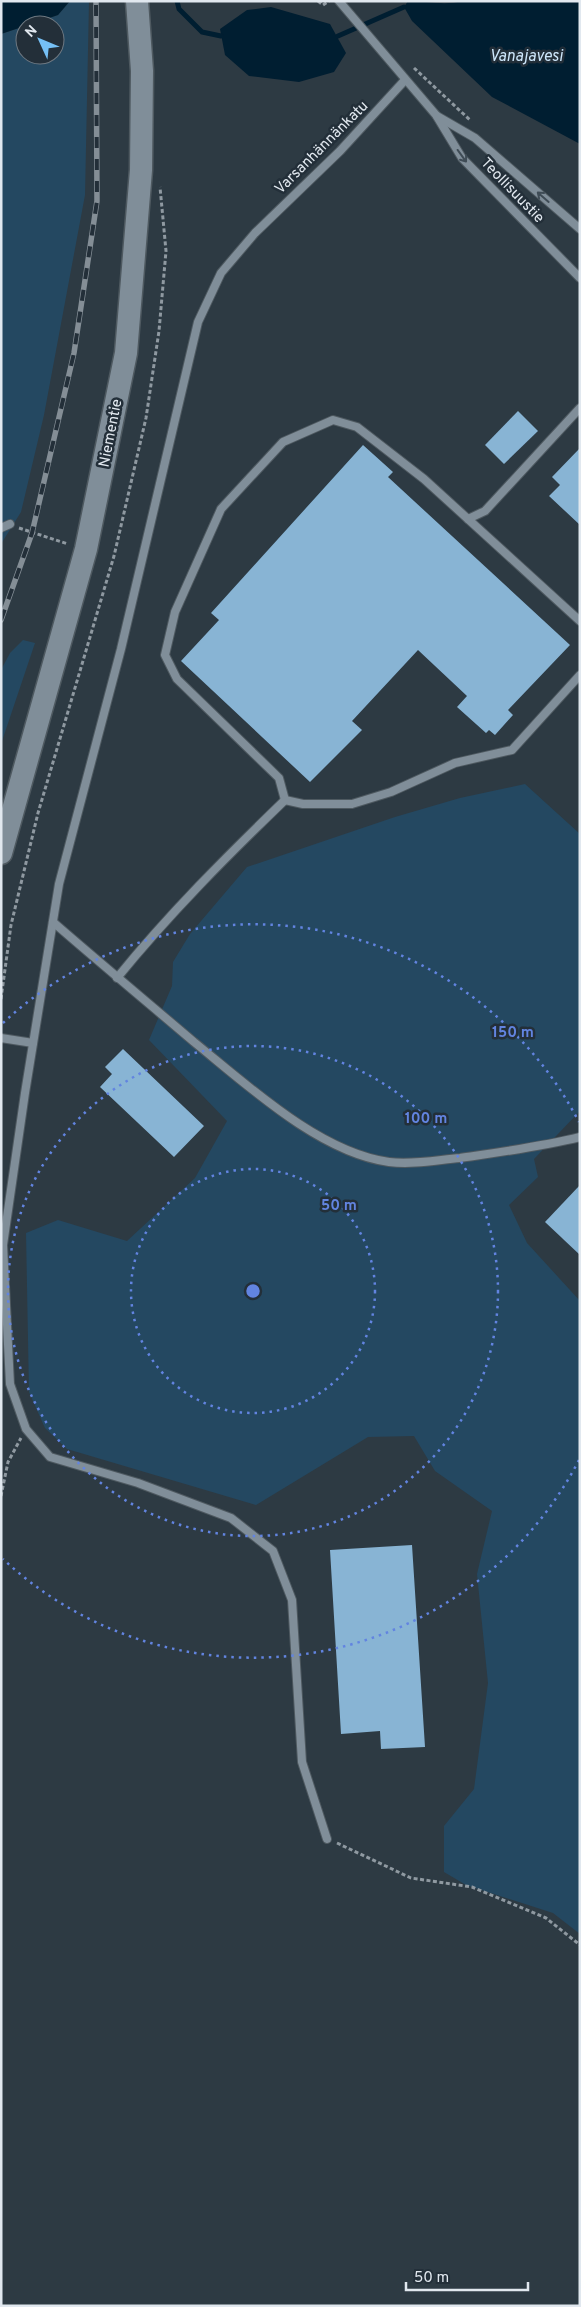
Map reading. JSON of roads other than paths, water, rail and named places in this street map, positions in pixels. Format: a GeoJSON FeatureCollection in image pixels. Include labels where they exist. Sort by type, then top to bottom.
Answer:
{"type":"FeatureCollection","features":[{"type":"Feature","properties":{"kind":"main road","name":"Niementie"},"geometry":{"type":"LineString","coordinates":[[1,853],[86,549],[126,353],[141,170],[142,71],[137,1]]}},
{"type":"Feature","properties":{"kind":"lane","name":"Teollisuustie"},"geometry":{"type":"LineString","coordinates":[[339,1],[436,115],[462,158],[580,278]]}},
{"type":"Feature","properties":{"kind":"lane","name":"Varsanhännänkatu"},"geometry":{"type":"LineString","coordinates":[[327,1839],[302,1762],[292,1600],[273,1551],[231,1518],[138,1483],[50,1457],[26,1429],[10,1384],[3,1244],[59,884],[121,648],[198,322],[221,273],[256,233],[340,152],[406,80]]}},
{"type":"Feature","properties":{"kind":"lane","name":"Teollisuustie"},"geometry":{"type":"LineString","coordinates":[[436,115],[475,138],[580,229]]}},
{"type":"Feature","properties":{"kind":"lane"},"geometry":{"type":"LineString","coordinates":[[468,519],[485,511],[580,408]]}},
{"type":"Feature","properties":{"kind":"lane"},"geometry":{"type":"LineString","coordinates":[[285,800],[279,778],[177,679],[165,655],[175,612],[221,509],[283,442],[333,420],[357,427],[424,479],[580,621]]}},
{"type":"Feature","properties":{"kind":"lane"},"geometry":{"type":"LineString","coordinates":[[1,528],[10,524]]}},
{"type":"Feature","properties":{"kind":"lane"},"geometry":{"type":"LineString","coordinates":[[285,800],[303,804],[352,804],[391,792],[455,763],[512,750],[580,675]]}},
{"type":"Feature","properties":{"kind":"lane"},"geometry":{"type":"LineString","coordinates":[[117,978],[153,934],[220,862],[285,800]]}},
{"type":"Feature","properties":{"kind":"lane"},"geometry":{"type":"LineString","coordinates":[[53,922],[117,978],[280,1110],[330,1143],[359,1155],[388,1162],[417,1163],[532,1149],[580,1137]]}},
{"type":"Feature","properties":{"kind":"lane"},"geometry":{"type":"LineString","coordinates":[[1,1038],[33,1043]]}},
{"type":"Feature","properties":{"kind":"water"},"geometry":{"type":"Polygon","coordinates":[[[1,1],[70,1],[58,15],[15,15],[15,29],[1,34],[1,1]]]}},
{"type":"Feature","properties":{"kind":"water","name":"Vanajavesi"},"geometry":{"type":"Polygon","coordinates":[[[408,1],[442,3],[462,1],[580,1],[580,144],[492,97],[412,21],[404,7],[408,1]]]}},
{"type":"Feature","properties":{"kind":"water"},"geometry":{"type":"Polygon","coordinates":[[[271,7],[330,24],[346,53],[334,72],[299,82],[249,76],[225,55],[220,29],[247,10],[271,7]]]}},
{"type":"Feature","properties":{"kind":"waterway"},"geometry":{"type":"LineString","coordinates":[[177,1],[179,9],[202,32],[221,36]]}},
{"type":"Feature","properties":{"kind":"waterway"},"geometry":{"type":"LineString","coordinates":[[338,36],[404,7]]}},
{"type":"Feature","properties":{"kind":"railway"},"geometry":{"type":"LineString","coordinates":[[1,620],[32,533],[74,353],[97,201],[96,1]]}}]}
